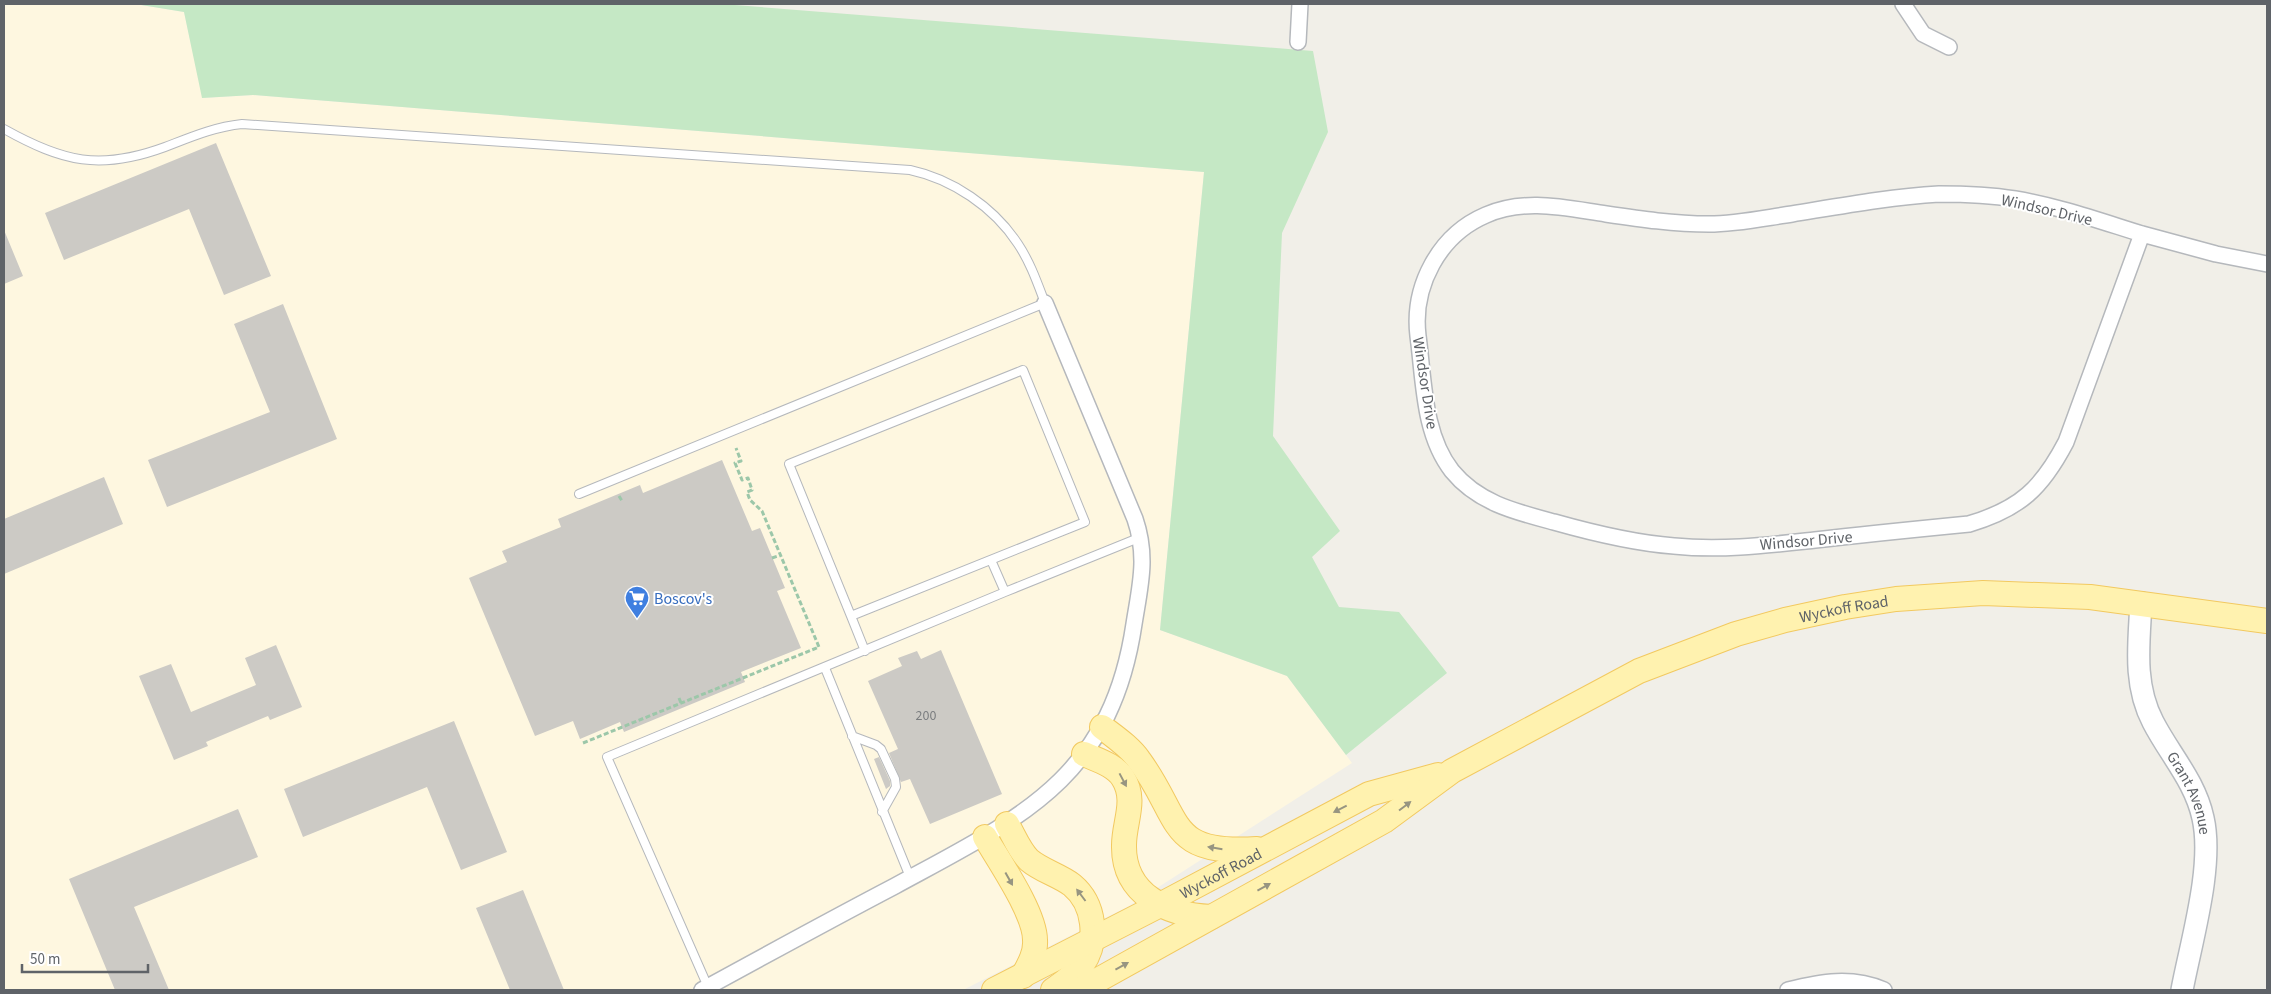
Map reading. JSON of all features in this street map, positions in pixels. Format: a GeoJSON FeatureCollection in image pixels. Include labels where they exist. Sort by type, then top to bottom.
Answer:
{"type":"FeatureCollection","features":[{"type":"Feature","properties":{"kind":"main road","name":"Wyckoff Road"},"geometry":{"type":"LineString","coordinates":[[1080,990],[1384,822],[1452,771],[1639,671],[1718,640],[1785,620],[1845,607],[1896,599],[1983,592],[2041,593],[2142,603],[2267,621]]}},
{"type":"Feature","properties":{"kind":"main road"},"geometry":{"type":"LineString","coordinates":[[1102,727],[1139,759],[1178,826],[1190,840],[1219,849],[1264,848]]}},
{"type":"Feature","properties":{"kind":"main road"},"geometry":{"type":"LineString","coordinates":[[1084,754],[1113,768],[1124,779],[1130,809],[1124,846],[1127,866],[1137,886],[1160,906],[1184,914],[1211,917]]}},
{"type":"Feature","properties":{"kind":"main road","name":"Wyckoff Road"},"geometry":{"type":"LineString","coordinates":[[994,990],[1160,906],[1264,848],[1369,794],[1452,771]]}},
{"type":"Feature","properties":{"kind":"main road"},"geometry":{"type":"LineString","coordinates":[[1007,824],[1021,849],[1030,860],[1068,882],[1080,893],[1092,918],[1091,941],[1088,953],[1081,967],[1053,990]]}},
{"type":"Feature","properties":{"kind":"main road"},"geometry":{"type":"LineString","coordinates":[[985,837],[1022,903],[1034,933],[1036,941],[1032,958],[1022,976]]}},
{"type":"Feature","properties":{"kind":"street"},"geometry":{"type":"LineString","coordinates":[[1298,42],[1300,4]]}},
{"type":"Feature","properties":{"kind":"street"},"geometry":{"type":"LineString","coordinates":[[1903,4],[1923,34],[1949,47]]}},
{"type":"Feature","properties":{"kind":"street","name":"Windsor Drive"},"geometry":{"type":"LineString","coordinates":[[2142,234],[2073,424],[2054,466],[2031,494],[2011,508],[1992,517],[1969,524],[1789,543],[1714,548],[1673,546],[1618,538],[1517,512],[1490,502],[1460,480],[1444,460],[1434,438],[1428,412],[1417,326],[1418,302],[1424,279],[1437,256],[1456,234],[1484,216],[1506,208],[1524,205],[1545,205],[1663,222],[1711,224],[1748,221],[1902,196],[1975,194],[2016,199],[2053,207],[2216,254],[2267,264]]}},
{"type":"Feature","properties":{"kind":"street"},"geometry":{"type":"LineString","coordinates":[[705,989],[1007,824],[1051,789],[1084,754],[1102,727],[1122,684],[1131,647],[1143,567],[1141,537],[1045,303]]}},
{"type":"Feature","properties":{"kind":"street","name":"Grant Avenue"},"geometry":{"type":"LineString","coordinates":[[2142,603],[2138,661],[2141,691],[2153,722],[2195,792],[2205,828],[2204,874],[2182,990]]}},
{"type":"Feature","properties":{"kind":"street"},"geometry":{"type":"LineString","coordinates":[[1788,990],[1849,981],[1884,990]]}},
{"type":"Feature","properties":{"kind":"lane"},"geometry":{"type":"LineString","coordinates":[[4,129],[58,155],[97,162],[140,155],[210,129],[242,124],[910,170],[928,174],[959,189],[1002,224],[1025,256],[1045,303],[579,494]]}},
{"type":"Feature","properties":{"kind":"lane"},"geometry":{"type":"LineString","coordinates":[[851,616],[1085,522],[1023,370],[789,464],[865,651]]}},
{"type":"Feature","properties":{"kind":"lane"},"geometry":{"type":"LineString","coordinates":[[705,989],[608,758],[1004,592],[1141,537]]}},
{"type":"Feature","properties":{"kind":"lane"},"geometry":{"type":"LineString","coordinates":[[991,560],[1004,592]]}},
{"type":"Feature","properties":{"kind":"lane"},"geometry":{"type":"LineString","coordinates":[[824,668],[910,877]]}},
{"type":"Feature","properties":{"kind":"lane"},"geometry":{"type":"LineString","coordinates":[[852,736],[879,746],[896,779],[896,788],[882,812]]}},
{"type":"Feature","properties":{"kind":"path"},"geometry":{"type":"LineString","coordinates":[[582,743],[819,648],[762,511],[750,500],[747,492],[752,490],[748,478],[742,480],[735,463],[741,461],[736,448]]}},
{"type":"Feature","properties":{"kind":"path"},"geometry":{"type":"LineString","coordinates":[[620,496],[622,501]]}},
{"type":"Feature","properties":{"kind":"path"},"geometry":{"type":"LineString","coordinates":[[772,558],[781,555]]}},
{"type":"Feature","properties":{"kind":"path"},"geometry":{"type":"LineString","coordinates":[[679,698],[681,703]]}},
{"type":"Feature","properties":{"kind":"shaded area"},"geometry":{"type":"Polygon","coordinates":[[[4,4],[135,4],[184,12],[203,98],[253,95],[1204,172],[1160,630],[1287,676],[1352,763],[1129,906],[963,990],[4,990],[4,4]]]}},
{"type":"Feature","properties":{"kind":"green space"},"geometry":{"type":"Polygon","coordinates":[[[135,4],[722,4],[1313,51],[1328,132],[1282,233],[1273,436],[1340,531],[1312,557],[1339,607],[1399,612],[1447,673],[1346,755],[1287,676],[1160,630],[1204,172],[253,95],[202,98],[184,12],[135,4]]]}},
{"type":"Feature","properties":{"kind":"building"},"geometry":{"type":"Polygon","coordinates":[[[216,143],[271,276],[224,295],[189,209],[64,260],[45,213],[216,143]]]}},
{"type":"Feature","properties":{"kind":"building"},"geometry":{"type":"Polygon","coordinates":[[[4,230],[23,276],[4,284],[4,230]]]}},
{"type":"Feature","properties":{"kind":"building"},"geometry":{"type":"Polygon","coordinates":[[[283,304],[337,439],[167,507],[148,460],[270,412],[234,324],[283,304]]]}},
{"type":"Feature","properties":{"kind":"building","name":"Boscov's"},"geometry":{"type":"Polygon","coordinates":[[[722,460],[752,531],[760,528],[785,588],[777,591],[801,648],[741,672],[745,682],[624,732],[620,722],[580,739],[573,721],[535,736],[469,578],[507,562],[502,551],[561,527],[558,519],[640,485],[643,493],[722,460]]]}},
{"type":"Feature","properties":{"kind":"building"},"geometry":{"type":"Polygon","coordinates":[[[104,477],[123,524],[4,574],[4,519],[104,477]]]}},
{"type":"Feature","properties":{"kind":"building"},"geometry":{"type":"Polygon","coordinates":[[[276,645],[302,707],[270,720],[268,716],[206,742],[208,746],[174,760],[139,676],[171,664],[191,712],[256,685],[245,658],[276,645]]]}},
{"type":"Feature","properties":{"kind":"building"},"geometry":{"type":"Polygon","coordinates":[[[941,650],[1002,794],[930,824],[910,779],[901,782],[889,753],[898,749],[868,681],[902,666],[898,658],[917,651],[921,659],[941,650]]]}},
{"type":"Feature","properties":{"kind":"building"},"geometry":{"type":"Polygon","coordinates":[[[454,721],[507,852],[461,870],[427,787],[303,837],[284,789],[454,721]]]}},
{"type":"Feature","properties":{"kind":"building"},"geometry":{"type":"Polygon","coordinates":[[[879,757],[890,781],[890,786],[886,789],[874,759],[879,757]]]}},
{"type":"Feature","properties":{"kind":"building"},"geometry":{"type":"Polygon","coordinates":[[[238,809],[258,857],[134,907],[169,990],[115,990],[69,879],[238,809]]]}},
{"type":"Feature","properties":{"kind":"building"},"geometry":{"type":"Polygon","coordinates":[[[523,890],[564,990],[510,990],[476,908],[523,890]]]}},
{"type":"Feature","properties":{"kind":"place","name":"Boscov's"},"geometry":{"type":"Point","coordinates":[637,619]}}]}
